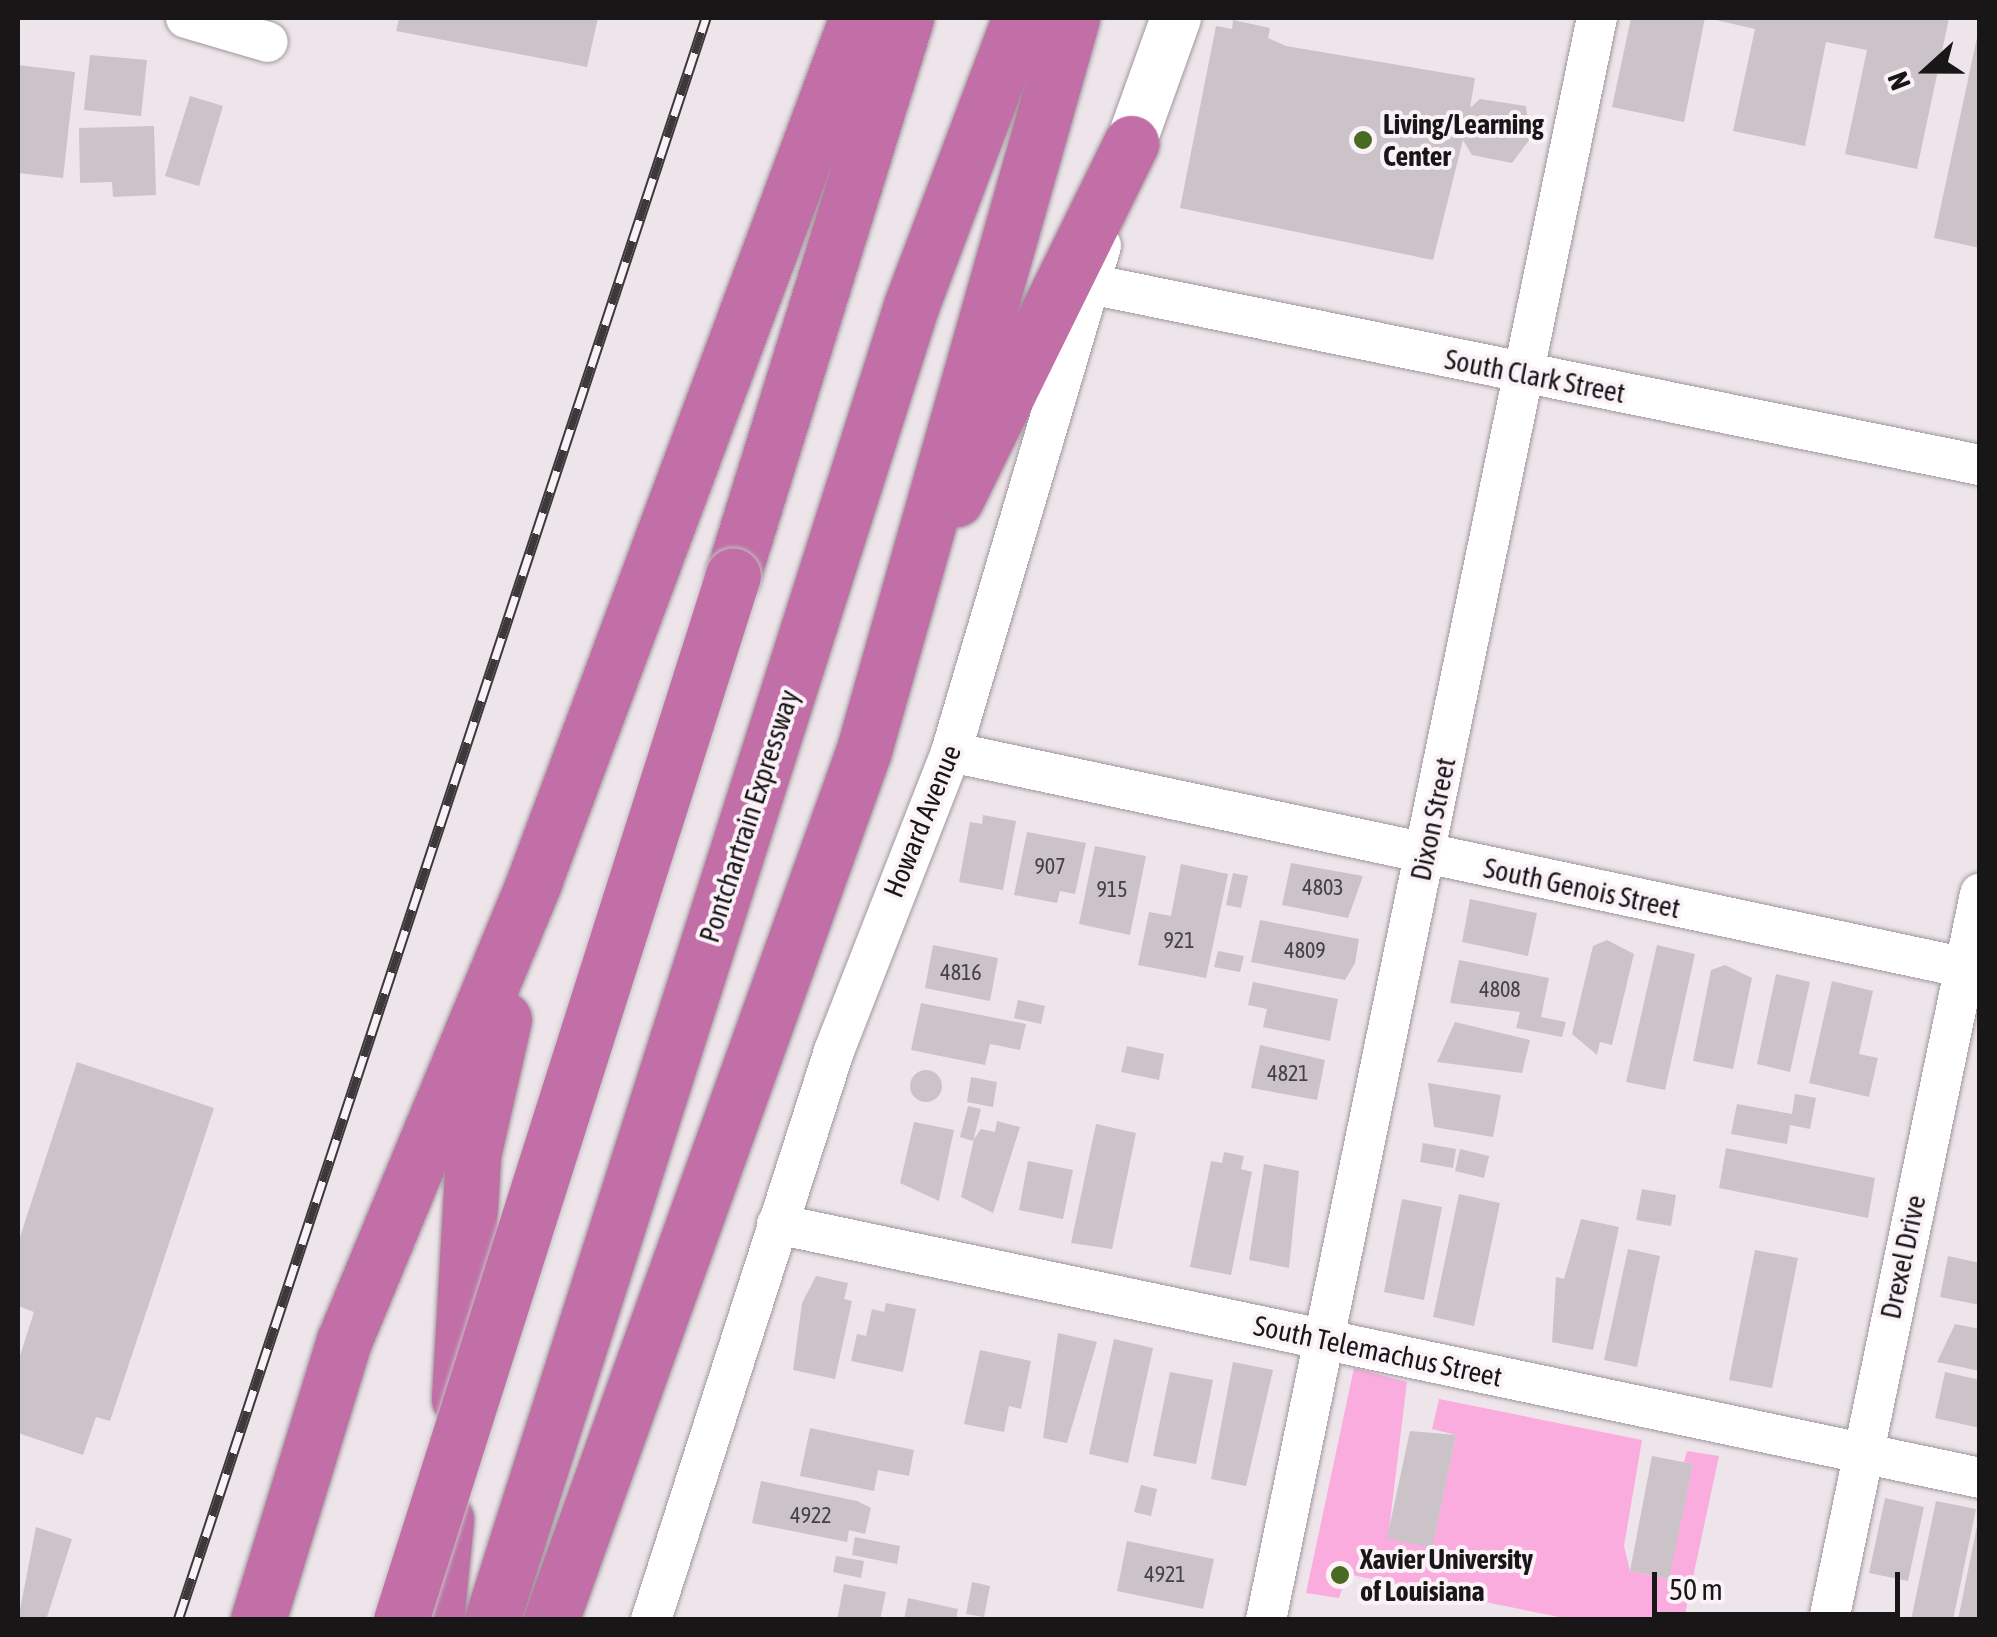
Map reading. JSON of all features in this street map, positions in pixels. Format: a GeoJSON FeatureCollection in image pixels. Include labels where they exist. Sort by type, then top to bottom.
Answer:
{"type":"FeatureCollection","features":[{"type":"Feature","properties":{"kind":"highway"},"geometry":{"type":"LineString","coordinates":[[258,1620],[344,1340],[535,879],[857,18]]}},
{"type":"Feature","properties":{"kind":"highway"},"geometry":{"type":"LineString","coordinates":[[401,1620],[906,18]]}},
{"type":"Feature","properties":{"kind":"highway","name":"Pontchartrain Expressway"},"geometry":{"type":"LineString","coordinates":[[492,1620],[911,306],[1020,18]]}},
{"type":"Feature","properties":{"kind":"highway"},"geometry":{"type":"LineString","coordinates":[[550,1620],[864,750],[1072,18]]}},
{"type":"Feature","properties":{"kind":"highway"},"geometry":{"type":"LineString","coordinates":[[915,571],[1008,409],[1132,143]]}},
{"type":"Feature","properties":{"kind":"highway"},"geometry":{"type":"LineString","coordinates":[[436,1620],[474,1155],[535,879]]}},
{"type":"Feature","properties":{"kind":"highway"},"geometry":{"type":"LineString","coordinates":[[575,1620],[593,1500]]}},
{"type":"Feature","properties":{"kind":"street"},"geometry":{"type":"LineString","coordinates":[[186,18],[268,42]]}},
{"type":"Feature","properties":{"kind":"street","name":"Howard Avenue"},"geometry":{"type":"LineString","coordinates":[[651,1620],[776,1224],[951,752],[1132,143],[1176,18]]}},
{"type":"Feature","properties":{"kind":"street","name":"Dixon Street"},"geometry":{"type":"LineString","coordinates":[[1266,1620],[1597,18]]}},
{"type":"Feature","properties":{"kind":"street","name":"South Clark Street"},"geometry":{"type":"LineString","coordinates":[[1090,284],[1980,465]]}},
{"type":"Feature","properties":{"kind":"street","name":"South Genois Street"},"geometry":{"type":"LineString","coordinates":[[951,752],[1972,969]]}},
{"type":"Feature","properties":{"kind":"street","name":"Drexel Drive"},"geometry":{"type":"LineString","coordinates":[[1829,1620],[1860,1452],[1972,969],[1980,894]]}},
{"type":"Feature","properties":{"kind":"street","name":"South Telemachus Street"},"geometry":{"type":"LineString","coordinates":[[776,1224],[1980,1478]]}},
{"type":"Feature","properties":{"kind":"shaded area"},"geometry":{"type":"Polygon","coordinates":[[[1354,1368],[1407,1382],[1388,1538],[1432,1547],[1456,1435],[1432,1429],[1439,1399],[1642,1440],[1624,1546],[1630,1571],[1668,1579],[1693,1464],[1684,1462],[1687,1451],[1719,1456],[1684,1619],[1569,1619],[1347,1574],[1339,1598],[1306,1593],[1354,1368]]]}},
{"type":"Feature","properties":{"kind":"building"},"geometry":{"type":"Polygon","coordinates":[[[399,18],[598,18],[587,67],[396,31],[399,18]]]}},
{"type":"Feature","properties":{"kind":"building"},"geometry":{"type":"Polygon","coordinates":[[[1631,18],[1705,18],[1684,122],[1612,107],[1631,18]]]}},
{"type":"Feature","properties":{"kind":"building"},"geometry":{"type":"Polygon","coordinates":[[[1707,18],[1949,18],[1917,169],[1845,154],[1867,50],[1826,42],[1805,146],[1733,131],[1755,29],[1707,18]]]}},
{"type":"Feature","properties":{"kind":"building","name":"Living/Learning Center"},"geometry":{"type":"Polygon","coordinates":[[[1233,20],[1270,28],[1268,38],[1286,46],[1475,78],[1470,108],[1480,99],[1526,106],[1530,139],[1512,163],[1472,155],[1463,140],[1433,260],[1180,208],[1216,26],[1232,29],[1233,20]]]}},
{"type":"Feature","properties":{"kind":"building"},"geometry":{"type":"Polygon","coordinates":[[[1980,33],[1980,248],[1934,238],[1980,33]]]}},
{"type":"Feature","properties":{"kind":"building"},"geometry":{"type":"Polygon","coordinates":[[[90,55],[147,60],[141,116],[84,110],[90,55]]]}},
{"type":"Feature","properties":{"kind":"building"},"geometry":{"type":"Polygon","coordinates":[[[18,65],[75,72],[63,178],[18,173],[18,65]]]}},
{"type":"Feature","properties":{"kind":"building"},"geometry":{"type":"Polygon","coordinates":[[[190,96],[223,106],[199,186],[165,176],[190,96]]]}},
{"type":"Feature","properties":{"kind":"building"},"geometry":{"type":"Polygon","coordinates":[[[154,126],[156,195],[113,197],[112,182],[80,183],[79,128],[154,126]]]}},
{"type":"Feature","properties":{"kind":"building"},"geometry":{"type":"Polygon","coordinates":[[[983,815],[1016,821],[1003,890],[959,882],[970,822],[982,824],[983,815]]]}},
{"type":"Feature","properties":{"kind":"building"},"geometry":{"type":"Polygon","coordinates":[[[1027,832],[1086,843],[1075,894],[1060,891],[1057,903],[1014,895],[1027,832]]]}},
{"type":"Feature","properties":{"kind":"building"},"geometry":{"type":"Polygon","coordinates":[[[1095,846],[1146,856],[1130,935],[1079,924],[1095,846]]]}},
{"type":"Feature","properties":{"kind":"building"},"geometry":{"type":"Polygon","coordinates":[[[1291,863],[1363,876],[1348,918],[1282,905],[1291,863]]]}},
{"type":"Feature","properties":{"kind":"building"},"geometry":{"type":"Polygon","coordinates":[[[1181,864],[1228,874],[1206,978],[1138,965],[1149,912],[1171,916],[1181,864]]]}},
{"type":"Feature","properties":{"kind":"building"},"geometry":{"type":"Polygon","coordinates":[[[1233,873],[1248,876],[1241,908],[1226,905],[1233,873]]]}},
{"type":"Feature","properties":{"kind":"building"},"geometry":{"type":"Polygon","coordinates":[[[1470,899],[1537,913],[1528,956],[1462,942],[1470,899]]]}},
{"type":"Feature","properties":{"kind":"building"},"geometry":{"type":"Polygon","coordinates":[[[1260,920],[1359,939],[1355,963],[1345,980],[1251,962],[1260,920]]]}},
{"type":"Feature","properties":{"kind":"building"},"geometry":{"type":"Polygon","coordinates":[[[1607,940],[1634,954],[1612,1045],[1600,1042],[1597,1055],[1572,1034],[1593,946],[1607,940]]]}},
{"type":"Feature","properties":{"kind":"building"},"geometry":{"type":"Polygon","coordinates":[[[933,945],[998,958],[990,1001],[925,988],[933,945]]]}},
{"type":"Feature","properties":{"kind":"building"},"geometry":{"type":"Polygon","coordinates":[[[1657,945],[1695,954],[1665,1090],[1626,1082],[1657,945]]]}},
{"type":"Feature","properties":{"kind":"building"},"geometry":{"type":"Polygon","coordinates":[[[1218,951],[1244,956],[1240,972],[1214,967],[1218,951]]]}},
{"type":"Feature","properties":{"kind":"building"},"geometry":{"type":"Polygon","coordinates":[[[1459,960],[1549,978],[1541,1017],[1566,1022],[1562,1037],[1516,1028],[1520,1012],[1450,1003],[1459,960]]]}},
{"type":"Feature","properties":{"kind":"building"},"geometry":{"type":"Polygon","coordinates":[[[1725,965],[1752,978],[1733,1069],[1693,1061],[1711,970],[1725,965]]]}},
{"type":"Feature","properties":{"kind":"building"},"geometry":{"type":"Polygon","coordinates":[[[1776,974],[1810,982],[1790,1072],[1757,1064],[1776,974]]]}},
{"type":"Feature","properties":{"kind":"building"},"geometry":{"type":"Polygon","coordinates":[[[1832,981],[1873,991],[1859,1054],[1878,1058],[1869,1097],[1809,1083],[1832,981]]]}},
{"type":"Feature","properties":{"kind":"building"},"geometry":{"type":"Polygon","coordinates":[[[1253,982],[1338,999],[1330,1041],[1263,1027],[1267,1009],[1248,1005],[1253,982]]]}},
{"type":"Feature","properties":{"kind":"building"},"geometry":{"type":"Polygon","coordinates":[[[1018,1000],[1045,1006],[1041,1024],[1014,1018],[1018,1000]]]}},
{"type":"Feature","properties":{"kind":"building"},"geometry":{"type":"Polygon","coordinates":[[[921,1003],[1026,1024],[1020,1050],[990,1044],[985,1065],[911,1050],[921,1003]]]}},
{"type":"Feature","properties":{"kind":"building"},"geometry":{"type":"Polygon","coordinates":[[[1455,1022],[1530,1040],[1522,1073],[1437,1062],[1455,1022]]]}},
{"type":"Feature","properties":{"kind":"building"},"geometry":{"type":"Polygon","coordinates":[[[1260,1045],[1325,1060],[1317,1100],[1251,1088],[1260,1045]]]}},
{"type":"Feature","properties":{"kind":"building"},"geometry":{"type":"Polygon","coordinates":[[[1127,1046],[1164,1054],[1159,1080],[1121,1072],[1127,1046]]]}},
{"type":"Feature","properties":{"kind":"building"},"geometry":{"type":"Polygon","coordinates":[[[77,1062],[214,1108],[110,1421],[96,1417],[83,1455],[18,1433],[18,1362],[34,1312],[18,1306],[18,1243],[77,1062]]]}},
{"type":"Feature","properties":{"kind":"building"},"geometry":{"type":"Polygon","coordinates":[[[926,1070],[937,1075],[942,1086],[937,1097],[926,1102],[915,1097],[910,1086],[915,1075],[926,1070]]]}},
{"type":"Feature","properties":{"kind":"building"},"geometry":{"type":"Polygon","coordinates":[[[971,1077],[997,1082],[993,1107],[967,1102],[971,1077]]]}},
{"type":"Feature","properties":{"kind":"building"},"geometry":{"type":"Polygon","coordinates":[[[1428,1083],[1501,1095],[1493,1137],[1434,1127],[1428,1083]]]}},
{"type":"Feature","properties":{"kind":"building"},"geometry":{"type":"Polygon","coordinates":[[[1795,1094],[1816,1098],[1810,1129],[1790,1125],[1787,1144],[1731,1134],[1737,1104],[1792,1114],[1795,1094]]]}},
{"type":"Feature","properties":{"kind":"building"},"geometry":{"type":"Polygon","coordinates":[[[968,1106],[981,1109],[973,1141],[960,1137],[968,1106]]]}},
{"type":"Feature","properties":{"kind":"building"},"geometry":{"type":"Polygon","coordinates":[[[997,1121],[1020,1127],[993,1213],[961,1197],[974,1139],[981,1129],[995,1132],[997,1121]]]}},
{"type":"Feature","properties":{"kind":"building"},"geometry":{"type":"Polygon","coordinates":[[[914,1122],[954,1130],[939,1201],[900,1183],[914,1122]]]}},
{"type":"Feature","properties":{"kind":"building"},"geometry":{"type":"Polygon","coordinates":[[[1096,1124],[1136,1133],[1112,1249],[1071,1243],[1096,1124]]]}},
{"type":"Feature","properties":{"kind":"building"},"geometry":{"type":"Polygon","coordinates":[[[1423,1143],[1456,1149],[1453,1168],[1420,1162],[1423,1143]]]}},
{"type":"Feature","properties":{"kind":"building"},"geometry":{"type":"Polygon","coordinates":[[[1726,1148],[1875,1178],[1868,1218],[1719,1188],[1726,1148]]]}},
{"type":"Feature","properties":{"kind":"building"},"geometry":{"type":"Polygon","coordinates":[[[1460,1149],[1489,1156],[1484,1178],[1455,1171],[1460,1149]]]}},
{"type":"Feature","properties":{"kind":"building"},"geometry":{"type":"Polygon","coordinates":[[[1224,1152],[1244,1156],[1241,1169],[1252,1172],[1231,1275],[1190,1267],[1211,1161],[1222,1163],[1224,1152]]]}},
{"type":"Feature","properties":{"kind":"building"},"geometry":{"type":"Polygon","coordinates":[[[1028,1161],[1073,1170],[1063,1219],[1019,1210],[1028,1161]]]}},
{"type":"Feature","properties":{"kind":"building"},"geometry":{"type":"Polygon","coordinates":[[[1264,1164],[1299,1171],[1289,1268],[1249,1260],[1264,1164]]]}},
{"type":"Feature","properties":{"kind":"building"},"geometry":{"type":"Polygon","coordinates":[[[1642,1189],[1676,1195],[1671,1226],[1636,1220],[1642,1189]]]}},
{"type":"Feature","properties":{"kind":"building"},"geometry":{"type":"Polygon","coordinates":[[[1459,1194],[1500,1203],[1474,1326],[1433,1317],[1459,1194]]]}},
{"type":"Feature","properties":{"kind":"building"},"geometry":{"type":"Polygon","coordinates":[[[1402,1199],[1442,1207],[1424,1300],[1384,1292],[1402,1199]]]}},
{"type":"Feature","properties":{"kind":"building"},"geometry":{"type":"Polygon","coordinates":[[[1581,1219],[1619,1227],[1593,1350],[1552,1342],[1556,1277],[1564,1279],[1581,1219]]]}},
{"type":"Feature","properties":{"kind":"building"},"geometry":{"type":"Polygon","coordinates":[[[1628,1249],[1660,1256],[1637,1367],[1604,1360],[1628,1249]]]}},
{"type":"Feature","properties":{"kind":"building"},"geometry":{"type":"Polygon","coordinates":[[[1755,1250],[1798,1258],[1772,1388],[1729,1380],[1755,1250]]]}},
{"type":"Feature","properties":{"kind":"building"},"geometry":{"type":"Polygon","coordinates":[[[1948,1256],[1980,1263],[1980,1305],[1940,1297],[1948,1256]]]}},
{"type":"Feature","properties":{"kind":"building"},"geometry":{"type":"Polygon","coordinates":[[[816,1276],[848,1283],[844,1299],[852,1301],[835,1379],[793,1370],[802,1303],[816,1276]]]}},
{"type":"Feature","properties":{"kind":"building"},"geometry":{"type":"Polygon","coordinates":[[[886,1303],[916,1309],[903,1372],[851,1361],[857,1334],[866,1336],[872,1309],[884,1312],[886,1303]]]}},
{"type":"Feature","properties":{"kind":"building"},"geometry":{"type":"Polygon","coordinates":[[[1955,1324],[1980,1329],[1980,1371],[1937,1362],[1955,1324]]]}},
{"type":"Feature","properties":{"kind":"building"},"geometry":{"type":"Polygon","coordinates":[[[1058,1333],[1097,1342],[1067,1443],[1043,1438],[1058,1333]]]}},
{"type":"Feature","properties":{"kind":"building"},"geometry":{"type":"Polygon","coordinates":[[[1114,1339],[1153,1348],[1128,1463],[1089,1454],[1114,1339]]]}},
{"type":"Feature","properties":{"kind":"building"},"geometry":{"type":"Polygon","coordinates":[[[980,1350],[1031,1361],[1021,1409],[1009,1406],[1004,1432],[964,1424],[980,1350]]]}},
{"type":"Feature","properties":{"kind":"building"},"geometry":{"type":"Polygon","coordinates":[[[1233,1362],[1273,1370],[1246,1486],[1211,1479],[1233,1362]]]}},
{"type":"Feature","properties":{"kind":"building"},"geometry":{"type":"Polygon","coordinates":[[[1170,1372],[1213,1380],[1196,1464],[1153,1456],[1170,1372]]]}},
{"type":"Feature","properties":{"kind":"building"},"geometry":{"type":"Polygon","coordinates":[[[1945,1372],[1980,1380],[1980,1428],[1935,1418],[1945,1372]]]}},
{"type":"Feature","properties":{"kind":"building"},"geometry":{"type":"Polygon","coordinates":[[[810,1428],[914,1450],[909,1476],[878,1470],[874,1491],[800,1476],[810,1428]]]}},
{"type":"Feature","properties":{"kind":"building"},"geometry":{"type":"Polygon","coordinates":[[[1410,1431],[1456,1435],[1432,1548],[1387,1538],[1410,1431]]]}},
{"type":"Feature","properties":{"kind":"building"},"geometry":{"type":"Polygon","coordinates":[[[1652,1456],[1693,1464],[1669,1579],[1630,1571],[1652,1456]]]}},
{"type":"Feature","properties":{"kind":"building"},"geometry":{"type":"Polygon","coordinates":[[[761,1481],[857,1501],[871,1508],[865,1534],[849,1530],[847,1542],[752,1523],[761,1481]]]}},
{"type":"Feature","properties":{"kind":"building"},"geometry":{"type":"Polygon","coordinates":[[[1141,1485],[1157,1489],[1151,1516],[1134,1512],[1141,1485]]]}},
{"type":"Feature","properties":{"kind":"building"},"geometry":{"type":"Polygon","coordinates":[[[1885,1498],[1924,1507],[1908,1581],[1869,1573],[1885,1498]]]}},
{"type":"Feature","properties":{"kind":"building"},"geometry":{"type":"Polygon","coordinates":[[[1936,1501],[1976,1509],[1953,1620],[1911,1620],[1936,1501]]]}},
{"type":"Feature","properties":{"kind":"building"},"geometry":{"type":"Polygon","coordinates":[[[1978,1521],[1980,1620],[1958,1620],[1978,1521]]]}},
{"type":"Feature","properties":{"kind":"building"},"geometry":{"type":"Polygon","coordinates":[[[36,1527],[72,1539],[46,1620],[18,1620],[36,1527]]]}},
{"type":"Feature","properties":{"kind":"building"},"geometry":{"type":"Polygon","coordinates":[[[855,1537],[900,1546],[897,1564],[852,1555],[855,1537]]]}},
{"type":"Feature","properties":{"kind":"building"},"geometry":{"type":"Polygon","coordinates":[[[1127,1541],[1214,1559],[1203,1609],[1117,1591],[1127,1541]]]}},
{"type":"Feature","properties":{"kind":"building"},"geometry":{"type":"Polygon","coordinates":[[[836,1556],[864,1561],[861,1578],[833,1572],[836,1556]]]}},
{"type":"Feature","properties":{"kind":"building"},"geometry":{"type":"Polygon","coordinates":[[[972,1582],[990,1586],[984,1617],[966,1614],[972,1582]]]}},
{"type":"Feature","properties":{"kind":"building"},"geometry":{"type":"Polygon","coordinates":[[[844,1584],[886,1592],[880,1620],[837,1620],[844,1584]]]}},
{"type":"Feature","properties":{"kind":"building"},"geometry":{"type":"Polygon","coordinates":[[[908,1598],[958,1609],[956,1620],[904,1620],[908,1598]]]}},
{"type":"Feature","properties":{"kind":"railway"},"geometry":{"type":"LineString","coordinates":[[178,1620],[706,18]]}},
{"type":"Feature","properties":{"kind":"place","name":"Living/Learning Center"},"geometry":{"type":"Point","coordinates":[1363,140]}},
{"type":"Feature","properties":{"kind":"place","name":"Xavier University of Louisiana"},"geometry":{"type":"Point","coordinates":[1340,1575]}}]}
